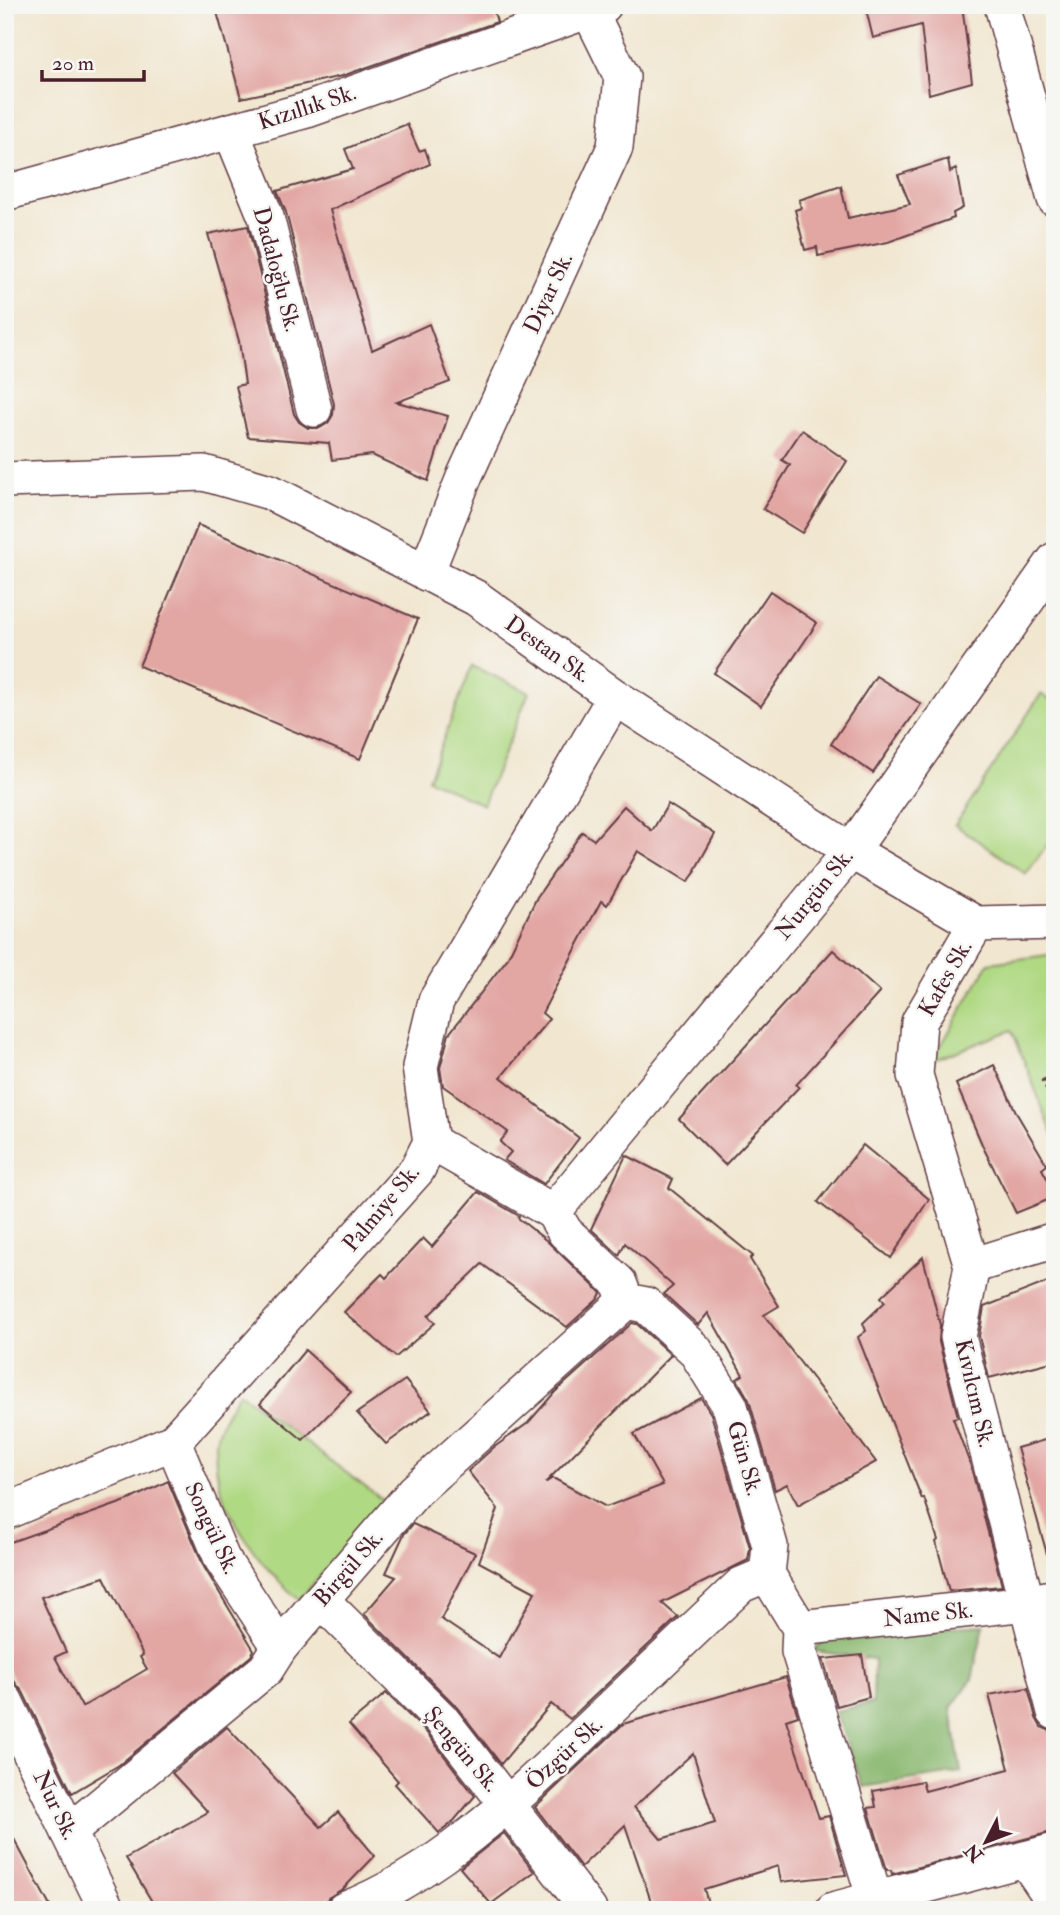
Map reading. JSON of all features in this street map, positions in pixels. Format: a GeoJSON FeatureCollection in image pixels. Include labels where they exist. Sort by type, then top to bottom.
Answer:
{"type":"FeatureCollection","features":[{"type":"Feature","properties":{"kind":"street"},"geometry":{"type":"LineString","coordinates":[[1002,5],[1055,199]]}},
{"type":"Feature","properties":{"kind":"street","name":"Kızıllık Sk."},"geometry":{"type":"LineString","coordinates":[[5,193],[307,110],[597,8]]}},
{"type":"Feature","properties":{"kind":"street","name":"Diyar Sk."},"geometry":{"type":"LineString","coordinates":[[426,573],[465,475],[615,147],[622,77],[597,8]]}},
{"type":"Feature","properties":{"kind":"street","name":"Dadaloğlu Sk."},"geometry":{"type":"LineString","coordinates":[[231,131],[266,217],[314,410]]}},
{"type":"Feature","properties":{"kind":"street","name":"Destan Sk."},"geometry":{"type":"LineString","coordinates":[[5,480],[204,473],[270,492],[476,598],[615,697],[851,851],[976,924]]}},
{"type":"Feature","properties":{"kind":"street","name":"Nurgün Sk."},"geometry":{"type":"LineString","coordinates":[[553,1212],[851,851],[1055,560]]}},
{"type":"Feature","properties":{"kind":"street","name":"Palmiye Sk."},"geometry":{"type":"LineString","coordinates":[[5,1512],[173,1442],[416,1170],[431,1142],[420,1067],[436,1001],[615,697]]}},
{"type":"Feature","properties":{"kind":"street"},"geometry":{"type":"LineString","coordinates":[[976,924],[1055,922]]}},
{"type":"Feature","properties":{"kind":"street","name":"Kafes Sk."},"geometry":{"type":"LineString","coordinates":[[915,1075],[919,1022],[976,924]]}},
{"type":"Feature","properties":{"kind":"street","name":"Kıvılcım Sk."},"geometry":{"type":"LineString","coordinates":[[915,1075],[972,1266],[958,1337],[1041,1600],[1055,1712]]}},
{"type":"Feature","properties":{"kind":"street"},"geometry":{"type":"LineString","coordinates":[[431,1142],[553,1212],[565,1232],[619,1283],[626,1301]]}},
{"type":"Feature","properties":{"kind":"street"},"geometry":{"type":"LineString","coordinates":[[972,1266],[1055,1240]]}},
{"type":"Feature","properties":{"kind":"street","name":"Gün Sk."},"geometry":{"type":"LineString","coordinates":[[626,1301],[646,1305],[695,1350],[730,1406],[770,1546],[767,1574]]}},
{"type":"Feature","properties":{"kind":"street","name":"Birgül Sk."},"geometry":{"type":"LineString","coordinates":[[69,1832],[266,1669],[280,1647],[415,1491],[626,1301]]}},
{"type":"Feature","properties":{"kind":"street","name":"Songül Sk."},"geometry":{"type":"LineString","coordinates":[[173,1442],[222,1559],[280,1647]]}},
{"type":"Feature","properties":{"kind":"street"},"geometry":{"type":"LineString","coordinates":[[767,1574],[800,1628],[799,1650],[875,1899]]}},
{"type":"Feature","properties":{"kind":"street","name":"Özgür Sk."},"geometry":{"type":"LineString","coordinates":[[344,1910],[365,1902],[422,1869],[509,1805],[741,1585],[767,1574]]}},
{"type":"Feature","properties":{"kind":"street","name":"Şengün Sk."},"geometry":{"type":"LineString","coordinates":[[321,1600],[441,1719],[589,1910]]}},
{"type":"Feature","properties":{"kind":"street","name":"Name Sk."},"geometry":{"type":"LineString","coordinates":[[800,1628],[1041,1600]]}},
{"type":"Feature","properties":{"kind":"street","name":"Nur Sk."},"geometry":{"type":"LineString","coordinates":[[5,1701],[107,1910]]}},
{"type":"Feature","properties":{"kind":"street"},"geometry":{"type":"LineString","coordinates":[[833,1910],[1040,1855],[1055,1903]]}},
{"type":"Feature","properties":{"kind":"path"},"geometry":{"type":"LineString","coordinates":[[1055,1075],[1043,1081],[1055,1105]]}},
{"type":"Feature","properties":{"kind":"green space"},"geometry":{"type":"Polygon","coordinates":[[[472,666],[529,692],[483,805],[428,779],[472,666]]]}},
{"type":"Feature","properties":{"kind":"green space"},"geometry":{"type":"Polygon","coordinates":[[[1041,694],[1055,703],[1055,834],[1026,874],[955,825],[1041,694]]]}},
{"type":"Feature","properties":{"kind":"green space"},"geometry":{"type":"Polygon","coordinates":[[[1055,954],[1055,1140],[1012,1030],[932,1061],[989,963],[1055,954]]]}},
{"type":"Feature","properties":{"kind":"green space"},"geometry":{"type":"Polygon","coordinates":[[[239,1392],[385,1502],[299,1600],[266,1567],[251,1547],[227,1505],[219,1482],[217,1436],[223,1419],[239,1392]]]}},
{"type":"Feature","properties":{"kind":"green space"},"geometry":{"type":"Polygon","coordinates":[[[984,1625],[972,1679],[951,1708],[961,1772],[863,1787],[835,1711],[873,1703],[874,1659],[814,1651],[827,1635],[984,1625]]]}},
{"type":"Feature","properties":{"kind":"building"},"geometry":{"type":"Polygon","coordinates":[[[215,5],[492,5],[497,22],[342,76],[241,98],[215,5]]]}},
{"type":"Feature","properties":{"kind":"building"},"geometry":{"type":"Polygon","coordinates":[[[865,5],[962,5],[972,82],[929,94],[921,25],[873,38],[865,5]]]}},
{"type":"Feature","properties":{"kind":"building"},"geometry":{"type":"Polygon","coordinates":[[[407,124],[419,151],[425,149],[430,164],[330,210],[372,350],[429,324],[450,382],[397,402],[448,416],[428,481],[372,455],[332,460],[329,443],[248,437],[236,386],[245,384],[239,341],[208,234],[248,226],[294,414],[299,422],[308,428],[320,428],[328,423],[333,415],[334,404],[286,212],[277,191],[353,169],[345,149],[407,124]]]}},
{"type":"Feature","properties":{"kind":"building"},"geometry":{"type":"Polygon","coordinates":[[[948,159],[950,172],[956,169],[963,208],[953,213],[954,218],[888,242],[818,256],[817,247],[805,250],[795,210],[801,208],[799,200],[841,186],[848,218],[910,204],[898,175],[948,159]]]}},
{"type":"Feature","properties":{"kind":"building"},"geometry":{"type":"Polygon","coordinates":[[[802,430],[847,461],[802,533],[763,509],[790,465],[782,460],[802,430]]]}},
{"type":"Feature","properties":{"kind":"building"},"geometry":{"type":"Polygon","coordinates":[[[198,525],[418,619],[360,759],[139,666],[198,525]]]}},
{"type":"Feature","properties":{"kind":"building"},"geometry":{"type":"Polygon","coordinates":[[[770,591],[817,623],[761,706],[714,673],[770,591]]]}},
{"type":"Feature","properties":{"kind":"building"},"geometry":{"type":"Polygon","coordinates":[[[876,676],[921,704],[873,773],[831,744],[876,676]]]}},
{"type":"Feature","properties":{"kind":"building"},"geometry":{"type":"Polygon","coordinates":[[[668,804],[715,834],[696,871],[688,882],[638,851],[607,905],[601,901],[542,1013],[549,1019],[501,1077],[579,1138],[544,1184],[504,1160],[511,1152],[500,1142],[508,1132],[443,1086],[440,1068],[449,1034],[507,959],[537,897],[582,832],[594,840],[624,806],[652,831],[668,804]]]}},
{"type":"Feature","properties":{"kind":"building"},"geometry":{"type":"Polygon","coordinates":[[[833,950],[880,992],[796,1085],[799,1087],[725,1165],[679,1119],[833,950]]]}},
{"type":"Feature","properties":{"kind":"building"},"geometry":{"type":"Polygon","coordinates":[[[994,1065],[1017,1114],[1047,1165],[1042,1169],[1055,1193],[1055,1197],[1016,1213],[956,1084],[994,1065]]]}},
{"type":"Feature","properties":{"kind":"building"},"geometry":{"type":"Polygon","coordinates":[[[863,1145],[929,1199],[891,1258],[818,1202],[863,1145]]]}},
{"type":"Feature","properties":{"kind":"building"},"geometry":{"type":"Polygon","coordinates":[[[626,1155],[673,1179],[669,1188],[753,1256],[750,1259],[779,1306],[764,1315],[876,1462],[798,1505],[787,1484],[775,1490],[749,1400],[737,1379],[743,1375],[708,1313],[698,1325],[664,1294],[673,1286],[625,1243],[619,1255],[591,1229],[626,1155]]]}},
{"type":"Feature","properties":{"kind":"building"},"geometry":{"type":"Polygon","coordinates":[[[478,1192],[519,1216],[518,1218],[547,1241],[601,1293],[598,1299],[567,1327],[482,1264],[428,1316],[435,1323],[396,1357],[344,1312],[382,1274],[386,1278],[423,1238],[432,1247],[478,1192]]]}},
{"type":"Feature","properties":{"kind":"building"},"geometry":{"type":"Polygon","coordinates":[[[923,1257],[940,1325],[939,1342],[958,1417],[953,1418],[971,1467],[1002,1586],[949,1591],[936,1542],[938,1540],[924,1498],[922,1499],[858,1337],[866,1331],[863,1323],[885,1302],[881,1297],[923,1257]]]}},
{"type":"Feature","properties":{"kind":"building"},"geometry":{"type":"Polygon","coordinates":[[[1055,1279],[1055,1361],[989,1378],[979,1336],[984,1307],[1055,1279]]]}},
{"type":"Feature","properties":{"kind":"building"},"geometry":{"type":"Polygon","coordinates":[[[632,1323],[637,1324],[671,1355],[545,1483],[553,1478],[606,1507],[663,1485],[634,1434],[701,1398],[711,1414],[750,1548],[748,1560],[662,1603],[678,1617],[570,1719],[551,1704],[501,1764],[455,1705],[364,1614],[396,1577],[386,1573],[404,1534],[413,1524],[475,1553],[441,1619],[499,1658],[535,1592],[479,1562],[498,1509],[468,1471],[493,1448],[528,1423],[555,1392],[632,1323]]]}},
{"type":"Feature","properties":{"kind":"building"},"geometry":{"type":"Polygon","coordinates":[[[305,1350],[351,1392],[303,1440],[260,1404],[305,1350]]]}},
{"type":"Feature","properties":{"kind":"building"},"geometry":{"type":"Polygon","coordinates":[[[405,1380],[431,1411],[386,1444],[357,1413],[405,1380]]]}},
{"type":"Feature","properties":{"kind":"building"},"geometry":{"type":"Polygon","coordinates":[[[1055,1437],[1055,1552],[1047,1554],[1017,1448],[1055,1437]]]}},
{"type":"Feature","properties":{"kind":"building"},"geometry":{"type":"Polygon","coordinates":[[[168,1481],[204,1567],[254,1650],[251,1656],[119,1765],[72,1793],[23,1692],[5,1664],[5,1544],[129,1500],[168,1481]],[[104,1577],[41,1597],[66,1652],[55,1657],[82,1707],[147,1669],[140,1657],[143,1655],[104,1577]]]}},
{"type":"Feature","properties":{"kind":"building"},"geometry":{"type":"Polygon","coordinates":[[[862,1655],[869,1697],[837,1706],[823,1659],[862,1655]]]}},
{"type":"Feature","properties":{"kind":"building"},"geometry":{"type":"Polygon","coordinates":[[[786,1677],[798,1716],[786,1720],[819,1818],[829,1816],[846,1875],[781,1882],[778,1866],[704,1889],[710,1910],[654,1910],[625,1825],[581,1867],[535,1807],[623,1724],[786,1677]],[[693,1753],[634,1807],[661,1839],[715,1823],[693,1753]]]}},
{"type":"Feature","properties":{"kind":"building"},"geometry":{"type":"Polygon","coordinates":[[[1028,1688],[1036,1718],[1041,1727],[1053,1732],[1055,1738],[1055,1831],[892,1874],[891,1870],[887,1870],[868,1808],[876,1807],[873,1791],[922,1781],[925,1791],[1009,1769],[989,1695],[1028,1688]]]}},
{"type":"Feature","properties":{"kind":"building"},"geometry":{"type":"Polygon","coordinates":[[[386,1693],[426,1732],[475,1796],[452,1823],[439,1833],[395,1784],[398,1781],[349,1724],[386,1693]]]}},
{"type":"Feature","properties":{"kind":"building"},"geometry":{"type":"Polygon","coordinates":[[[227,1727],[321,1827],[338,1812],[375,1856],[344,1888],[328,1898],[325,1905],[317,1910],[157,1910],[126,1858],[208,1812],[172,1773],[227,1727]]]}},
{"type":"Feature","properties":{"kind":"building"},"geometry":{"type":"Polygon","coordinates":[[[5,1822],[52,1910],[5,1910],[5,1822]]]}},
{"type":"Feature","properties":{"kind":"building"},"geometry":{"type":"Polygon","coordinates":[[[504,1833],[534,1872],[491,1904],[460,1868],[504,1833]]]}}]}
